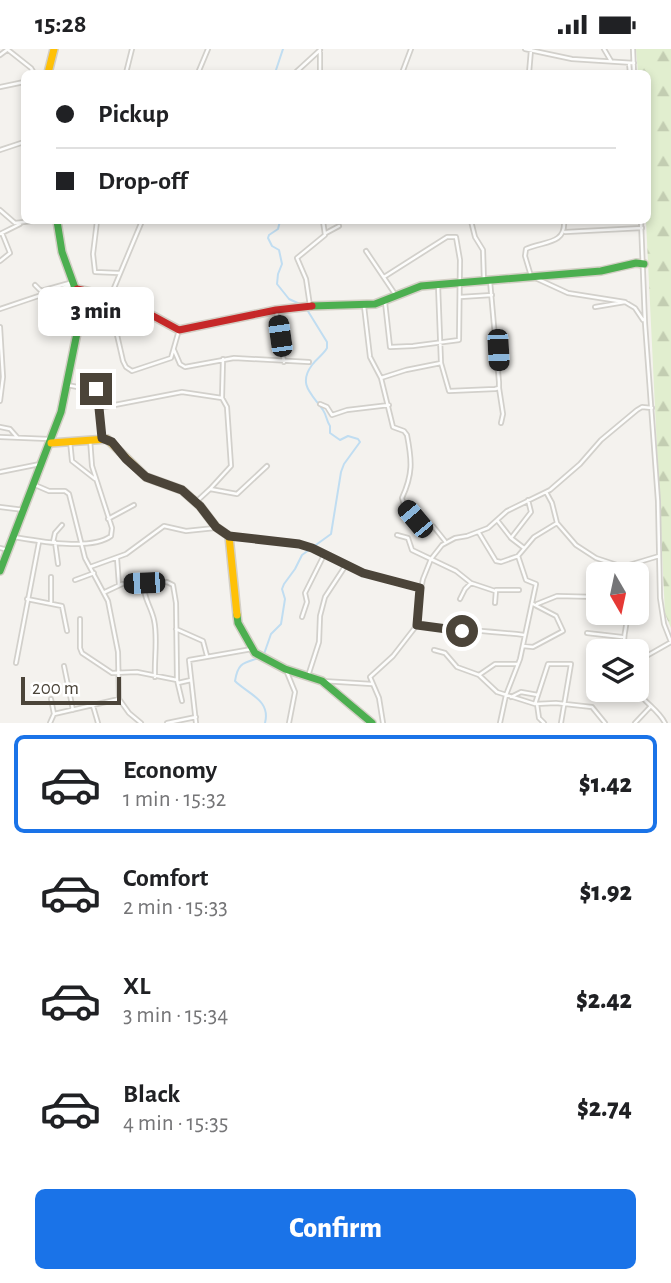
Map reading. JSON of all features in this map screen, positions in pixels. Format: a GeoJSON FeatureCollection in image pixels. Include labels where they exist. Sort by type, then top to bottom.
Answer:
{"type":"FeatureCollection","features":[{"type":"Feature","properties":{"kind":"street"},"geometry":{"type":"LineString","coordinates":[[0,55],[7,49],[33,70]]}},
{"type":"Feature","properties":{"kind":"street"},"geometry":{"type":"LineString","coordinates":[[49,70],[54,49]]}},
{"type":"Feature","properties":{"kind":"street"},"geometry":{"type":"LineString","coordinates":[[127,70],[132,49]]}},
{"type":"Feature","properties":{"kind":"street"},"geometry":{"type":"LineString","coordinates":[[199,70],[208,49]]}},
{"type":"Feature","properties":{"kind":"street"},"geometry":{"type":"LineString","coordinates":[[403,70],[411,49]]}},
{"type":"Feature","properties":{"kind":"street"},"geometry":{"type":"LineString","coordinates":[[525,49],[572,59],[634,63]]}},
{"type":"Feature","properties":{"kind":"street"},"geometry":{"type":"LineString","coordinates":[[604,49],[611,61]]}},
{"type":"Feature","properties":{"kind":"street"},"geometry":{"type":"LineString","coordinates":[[633,49],[633,70]]}},
{"type":"Feature","properties":{"kind":"street"},"geometry":{"type":"LineString","coordinates":[[298,70],[320,50]]}},
{"type":"Feature","properties":{"kind":"street"},"geometry":{"type":"LineString","coordinates":[[320,50],[320,70]]}},
{"type":"Feature","properties":{"kind":"street"},"geometry":{"type":"LineString","coordinates":[[529,70],[531,50]]}},
{"type":"Feature","properties":{"kind":"street"},"geometry":{"type":"LineString","coordinates":[[629,63],[631,70]]}},
{"type":"Feature","properties":{"kind":"street"},"geometry":{"type":"LineString","coordinates":[[0,87],[21,83]]}},
{"type":"Feature","properties":{"kind":"street"},"geometry":{"type":"LineString","coordinates":[[0,150],[21,143]]}},
{"type":"Feature","properties":{"kind":"street"},"geometry":{"type":"LineString","coordinates":[[0,210],[20,224]]}},
{"type":"Feature","properties":{"kind":"street"},"geometry":{"type":"LineString","coordinates":[[0,261],[10,253],[1,234],[20,224]]}},
{"type":"Feature","properties":{"kind":"street"},"geometry":{"type":"LineString","coordinates":[[0,571],[4,549],[13,537],[52,441],[61,412],[77,333],[79,299],[62,253],[57,224]]}},
{"type":"Feature","properties":{"kind":"street"},"geometry":{"type":"LineString","coordinates":[[97,224],[93,254],[95,272],[119,273]]}},
{"type":"Feature","properties":{"kind":"street"},"geometry":{"type":"LineString","coordinates":[[141,224],[108,300],[123,361],[129,370],[167,360],[174,355],[178,330]]}},
{"type":"Feature","properties":{"kind":"street"},"geometry":{"type":"LineString","coordinates":[[324,224],[326,233]]}},
{"type":"Feature","properties":{"kind":"street"},"geometry":{"type":"LineString","coordinates":[[472,224],[475,237],[483,250],[487,281],[492,295],[503,416],[501,423]]}},
{"type":"Feature","properties":{"kind":"street"},"geometry":{"type":"LineString","coordinates":[[564,224],[564,232]]}},
{"type":"Feature","properties":{"kind":"street"},"geometry":{"type":"LineString","coordinates":[[615,224],[616,229]]}},
{"type":"Feature","properties":{"kind":"street"},"geometry":{"type":"LineString","coordinates":[[641,224],[662,615],[671,642],[649,654]]}},
{"type":"Feature","properties":{"kind":"street"},"geometry":{"type":"LineString","coordinates":[[309,306],[306,279],[297,256],[339,226]]}},
{"type":"Feature","properties":{"kind":"street"},"geometry":{"type":"LineString","coordinates":[[642,228],[564,232],[559,237],[526,250],[525,256],[531,276],[568,293],[625,302],[635,308],[645,323]]}},
{"type":"Feature","properties":{"kind":"street"},"geometry":{"type":"LineString","coordinates":[[384,277],[416,255],[454,236],[460,249],[460,338],[456,341],[413,347],[390,347],[385,302]]}},
{"type":"Feature","properties":{"kind":"street"},"geometry":{"type":"LineString","coordinates":[[366,251],[397,297]]}},
{"type":"Feature","properties":{"kind":"street"},"geometry":{"type":"LineString","coordinates":[[35,285],[41,291],[75,285],[111,295],[178,330],[297,307],[363,306],[385,302],[414,288],[601,271],[636,263],[644,264]]}},
{"type":"Feature","properties":{"kind":"street"},"geometry":{"type":"LineString","coordinates":[[0,309],[75,285]]}},
{"type":"Feature","properties":{"kind":"street"},"geometry":{"type":"LineString","coordinates":[[438,285],[441,363],[449,392],[499,388]]}},
{"type":"Feature","properties":{"kind":"street"},"geometry":{"type":"LineString","coordinates":[[459,297],[492,295]]}},
{"type":"Feature","properties":{"kind":"street"},"geometry":{"type":"LineString","coordinates":[[595,307],[625,302]]}},
{"type":"Feature","properties":{"kind":"street"},"geometry":{"type":"LineString","coordinates":[[363,306],[370,357],[381,378],[393,428],[405,432],[410,452],[410,480],[401,498],[417,521],[433,526],[445,542]]}},
{"type":"Feature","properties":{"kind":"street"},"geometry":{"type":"LineString","coordinates":[[276,310],[284,362]]}},
{"type":"Feature","properties":{"kind":"street"},"geometry":{"type":"LineString","coordinates":[[0,327],[3,385],[0,401]]}},
{"type":"Feature","properties":{"kind":"street"},"geometry":{"type":"LineString","coordinates":[[174,350],[180,364],[185,367],[223,359],[309,362]]}},
{"type":"Feature","properties":{"kind":"street"},"geometry":{"type":"LineString","coordinates":[[196,502],[231,466],[227,407],[222,398],[223,359]]}},
{"type":"Feature","properties":{"kind":"street"},"geometry":{"type":"LineString","coordinates":[[381,378],[441,363]]}},
{"type":"Feature","properties":{"kind":"street"},"geometry":{"type":"LineString","coordinates":[[66,384],[99,390],[102,438]]}},
{"type":"Feature","properties":{"kind":"street"},"geometry":{"type":"LineString","coordinates":[[99,408],[183,392],[222,398]]}},
{"type":"Feature","properties":{"kind":"street"},"geometry":{"type":"LineString","coordinates":[[320,404],[327,407],[332,415],[347,410],[389,405]]}},
{"type":"Feature","properties":{"kind":"street"},"geometry":{"type":"LineString","coordinates":[[383,723],[379,698],[370,677],[393,656],[417,625],[420,588],[431,559],[445,542],[479,533],[507,511],[546,492],[637,410],[642,407],[652,408]]}},
{"type":"Feature","properties":{"kind":"street"},"geometry":{"type":"LineString","coordinates":[[0,427],[10,429],[18,437]]}},
{"type":"Feature","properties":{"kind":"street"},"geometry":{"type":"LineString","coordinates":[[0,437],[52,441],[102,438],[112,442],[146,477],[177,486],[196,502],[216,527],[229,536],[299,544],[387,581],[420,588]]}},
{"type":"Feature","properties":{"kind":"street"},"geometry":{"type":"LineString","coordinates":[[13,537],[80,543],[98,542],[111,536],[112,528],[90,461],[90,439]]}},
{"type":"Feature","properties":{"kind":"street"},"geometry":{"type":"LineString","coordinates":[[70,440],[72,461],[95,479]]}},
{"type":"Feature","properties":{"kind":"street"},"geometry":{"type":"LineString","coordinates":[[0,472],[43,463]]}},
{"type":"Feature","properties":{"kind":"street"},"geometry":{"type":"LineString","coordinates":[[210,489],[237,494],[267,466]]}},
{"type":"Feature","properties":{"kind":"street"},"geometry":{"type":"LineString","coordinates":[[35,485],[48,491],[68,492],[80,543],[104,592],[116,638],[120,699],[129,713],[141,723]]}},
{"type":"Feature","properties":{"kind":"street"},"geometry":{"type":"LineString","coordinates":[[546,492],[557,523],[583,551],[608,562]]}},
{"type":"Feature","properties":{"kind":"street"},"geometry":{"type":"LineString","coordinates":[[511,538],[531,512],[528,501]]}},
{"type":"Feature","properties":{"kind":"street"},"geometry":{"type":"LineString","coordinates":[[107,519],[134,505]]}},
{"type":"Feature","properties":{"kind":"street"},"geometry":{"type":"LineString","coordinates":[[0,507],[24,510]]}},
{"type":"Feature","properties":{"kind":"street"},"geometry":{"type":"LineString","coordinates":[[497,520],[511,538],[525,549]]}},
{"type":"Feature","properties":{"kind":"street"},"geometry":{"type":"LineString","coordinates":[[479,533],[496,561],[501,562],[518,556],[534,537],[557,523]]}},
{"type":"Feature","properties":{"kind":"street"},"geometry":{"type":"LineString","coordinates":[[58,565],[54,542],[55,533],[62,525]]}},
{"type":"Feature","properties":{"kind":"street"},"geometry":{"type":"LineString","coordinates":[[90,567],[117,558],[142,544],[164,526],[186,531],[216,527]]}},
{"type":"Feature","properties":{"kind":"street"},"geometry":{"type":"LineString","coordinates":[[397,535],[408,538],[411,550],[456,571],[471,583],[495,591],[500,588],[519,590]]}},
{"type":"Feature","properties":{"kind":"street"},"geometry":{"type":"LineString","coordinates":[[229,536],[238,623],[255,653],[285,669],[322,681],[372,684]]}},
{"type":"Feature","properties":{"kind":"street"},"geometry":{"type":"LineString","coordinates":[[16,663],[39,541]]}},
{"type":"Feature","properties":{"kind":"street"},"geometry":{"type":"LineString","coordinates":[[302,617],[307,602],[305,593],[324,555]]}},
{"type":"Feature","properties":{"kind":"street"},"geometry":{"type":"LineString","coordinates":[[500,723],[535,605],[536,584],[526,580],[518,556]]}},
{"type":"Feature","properties":{"kind":"street"},"geometry":{"type":"LineString","coordinates":[[642,562],[659,556]]}},
{"type":"Feature","properties":{"kind":"street"},"geometry":{"type":"LineString","coordinates":[[117,558],[119,585]]}},
{"type":"Feature","properties":{"kind":"street"},"geometry":{"type":"LineString","coordinates":[[308,677],[319,642],[320,616],[325,597],[346,565]]}},
{"type":"Feature","properties":{"kind":"street"},"geometry":{"type":"LineString","coordinates":[[75,580],[94,573]]}},
{"type":"Feature","properties":{"kind":"street"},"geometry":{"type":"LineString","coordinates":[[51,577],[51,603]]}},
{"type":"Feature","properties":{"kind":"street"},"geometry":{"type":"LineString","coordinates":[[104,592],[119,585],[170,582],[173,585],[178,682],[183,701]]}},
{"type":"Feature","properties":{"kind":"street"},"geometry":{"type":"LineString","coordinates":[[144,583],[146,604],[152,613],[155,627],[155,677]]}},
{"type":"Feature","properties":{"kind":"street"},"geometry":{"type":"LineString","coordinates":[[460,599],[471,583]]}},
{"type":"Feature","properties":{"kind":"street"},"geometry":{"type":"LineString","coordinates":[[495,591],[495,603]]}},
{"type":"Feature","properties":{"kind":"street"},"geometry":{"type":"LineString","coordinates":[[535,605],[557,596],[586,597]]}},
{"type":"Feature","properties":{"kind":"street"},"geometry":{"type":"LineString","coordinates":[[27,599],[59,604],[64,609],[67,631]]}},
{"type":"Feature","properties":{"kind":"street"},"geometry":{"type":"LineString","coordinates":[[523,646],[533,647],[563,631],[555,616],[535,605]]}},
{"type":"Feature","properties":{"kind":"street"},"geometry":{"type":"LineString","coordinates":[[80,619],[80,650],[108,671],[137,672],[178,682],[191,680]]}},
{"type":"Feature","properties":{"kind":"street"},"geometry":{"type":"LineString","coordinates":[[417,625],[524,635]]}},
{"type":"Feature","properties":{"kind":"street"},"geometry":{"type":"LineString","coordinates":[[587,633],[622,637],[627,625]]}},
{"type":"Feature","properties":{"kind":"street"},"geometry":{"type":"LineString","coordinates":[[176,629],[204,642],[208,656]]}},
{"type":"Feature","properties":{"kind":"street"},"geometry":{"type":"LineString","coordinates":[[197,723],[188,660],[252,649]]}},
{"type":"Feature","properties":{"kind":"street"},"geometry":{"type":"LineString","coordinates":[[434,650],[445,653],[457,667],[479,675],[495,691],[536,704],[594,708],[605,723]]}},
{"type":"Feature","properties":{"kind":"street"},"geometry":{"type":"LineString","coordinates":[[479,675],[495,664],[518,664]]}},
{"type":"Feature","properties":{"kind":"street"},"geometry":{"type":"LineString","coordinates":[[544,723],[538,718],[536,704],[548,664],[571,664],[561,723]]}},
{"type":"Feature","properties":{"kind":"street"},"geometry":{"type":"LineString","coordinates":[[64,666],[74,710]]}},
{"type":"Feature","properties":{"kind":"street"},"geometry":{"type":"LineString","coordinates":[[285,669],[295,689],[289,723]]}},
{"type":"Feature","properties":{"kind":"street"},"geometry":{"type":"LineString","coordinates":[[322,681],[371,723]]}},
{"type":"Feature","properties":{"kind":"street"},"geometry":{"type":"LineString","coordinates":[[508,696],[521,692],[538,695]]}},
{"type":"Feature","properties":{"kind":"street"},"geometry":{"type":"LineString","coordinates":[[50,723],[54,714],[51,699]]}},
{"type":"Feature","properties":{"kind":"street"},"geometry":{"type":"LineString","coordinates":[[54,714],[120,699]]}},
{"type":"Feature","properties":{"kind":"street"},"geometry":{"type":"LineString","coordinates":[[646,702],[665,723]]}},
{"type":"Feature","properties":{"kind":"street"},"geometry":{"type":"LineString","coordinates":[[93,706],[98,723]]}},
{"type":"Feature","properties":{"kind":"street"},"geometry":{"type":"LineString","coordinates":[[635,723],[651,706]]}},
{"type":"Feature","properties":{"kind":"street"},"geometry":{"type":"LineString","coordinates":[[167,723],[196,717]]}},
{"type":"Feature","properties":{"kind":"green space"},"geometry":{"type":"Polygon","coordinates":[[[636,49],[671,49],[671,628],[665,614],[646,224],[651,224],[651,70],[638,70],[636,49]]]}},
{"type":"Feature","properties":{"kind":"waterway"},"geometry":{"type":"LineString","coordinates":[[276,70],[283,49]]}},
{"type":"Feature","properties":{"kind":"waterway"},"geometry":{"type":"LineString","coordinates":[[279,224],[278,229],[268,238],[272,246],[279,250],[282,264],[277,284],[289,299],[302,305]]}},
{"type":"Feature","properties":{"kind":"waterway"},"geometry":{"type":"LineString","coordinates":[[264,654],[271,634],[281,624],[285,599],[282,589],[284,584],[302,555],[331,534],[341,472],[360,442],[348,436],[340,440],[330,433],[324,412],[308,389],[308,372],[324,353],[327,342],[306,308]]}},
{"type":"Feature","properties":{"kind":"waterway"},"geometry":{"type":"LineString","coordinates":[[259,658],[242,664],[235,681],[262,703],[266,715],[265,723]]}},
{"type":"Feature","properties":{"kind":"traffic: fast"},"geometry":{"type":"LineString","coordinates":[[0,571],[61,412],[77,333],[79,299],[62,252],[57,224]]}},
{"type":"Feature","properties":{"kind":"traffic: fast"},"geometry":{"type":"LineString","coordinates":[[312,306],[375,304],[421,286],[601,271],[636,263],[644,264]]}},
{"type":"Feature","properties":{"kind":"traffic: fast"},"geometry":{"type":"LineString","coordinates":[[237,615],[238,623],[255,653],[285,669],[322,681],[372,723]]}},
{"type":"Feature","properties":{"kind":"traffic: slow"},"geometry":{"type":"LineString","coordinates":[[49,70],[54,49]]}},
{"type":"Feature","properties":{"kind":"traffic: slow"},"geometry":{"type":"LineString","coordinates":[[51,443],[107,439],[146,477],[182,490],[200,506],[216,527],[229,536],[237,615]]}},
{"type":"Feature","properties":{"kind":"traffic: jam"},"geometry":{"type":"LineString","coordinates":[[77,289],[122,299],[179,330],[276,310],[312,306]]}},
{"type":"Feature","properties":{"kind":"route"},"geometry":{"type":"LineString","coordinates":[[96,389],[100,392],[102,438],[112,442],[146,477],[177,486],[200,506],[216,527],[229,536],[299,544],[363,573],[420,588],[417,625],[462,631]]}}]}
